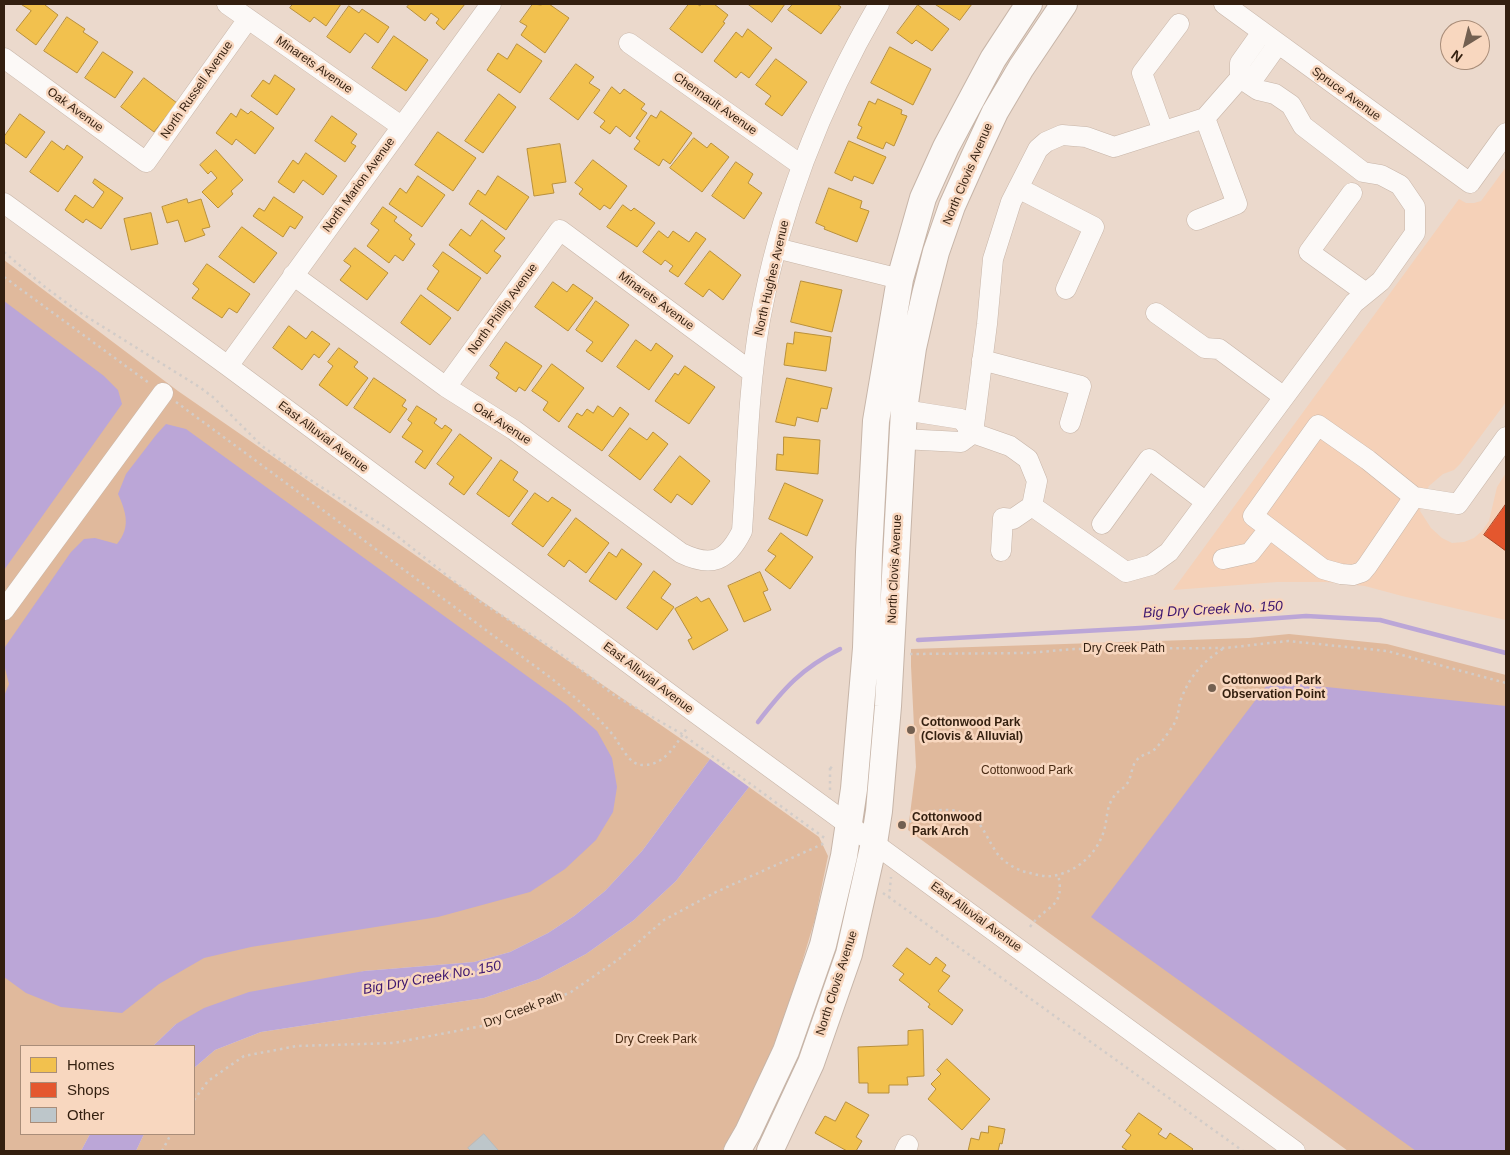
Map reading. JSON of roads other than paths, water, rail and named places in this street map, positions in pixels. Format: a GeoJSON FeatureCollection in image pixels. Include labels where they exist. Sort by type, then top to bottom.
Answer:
{"type":"FeatureCollection","features":[{"type":"Feature","properties":{"kind":"main road","name":"North Clovis Avenue"},"geometry":{"type":"LineString","coordinates":[[737,1151],[786,1052],[823,945],[844,856],[849,825],[866,648],[876,421],[900,279],[923,198],[946,148],[989,67],[1028,4]]}},
{"type":"Feature","properties":{"kind":"main road","name":"North Clovis Avenue"},"geometry":{"type":"LineString","coordinates":[[770,1151],[811,1063],[849,954],[874,843],[879,811],[888,706],[904,410],[913,348],[936,252],[952,206],[995,112],[1056,6]]}},
{"type":"Feature","properties":{"kind":"main road"},"geometry":{"type":"LineString","coordinates":[[900,279],[903,321],[897,351],[889,416],[891,426],[902,439]]}},
{"type":"Feature","properties":{"kind":"street","name":"Minarets Avenue"},"geometry":{"type":"LineString","coordinates":[[227,4],[401,126]]}},
{"type":"Feature","properties":{"kind":"street","name":"North Marion Avenue"},"geometry":{"type":"LineString","coordinates":[[228,366],[491,4]]}},
{"type":"Feature","properties":{"kind":"street","name":"North Hughes Avenue"},"geometry":{"type":"LineString","coordinates":[[715,560],[726,555],[736,543],[742,531],[753,372],[760,320],[776,248],[801,165],[853,48],[879,4]]}},
{"type":"Feature","properties":{"kind":"street","name":"Spruce Avenue"},"geometry":{"type":"LineString","coordinates":[[1224,4],[1470,184],[1506,133]]}},
{"type":"Feature","properties":{"kind":"street","name":"North Russell Avenue"},"geometry":{"type":"LineString","coordinates":[[146,162],[248,19]]}},
{"type":"Feature","properties":{"kind":"street"},"geometry":{"type":"LineString","coordinates":[[1163,132],[1142,73],[1178,24]]}},
{"type":"Feature","properties":{"kind":"street"},"geometry":{"type":"LineString","coordinates":[[1240,78],[1240,63],[1262,32]]}},
{"type":"Feature","properties":{"kind":"street","name":"Chennault Avenue"},"geometry":{"type":"LineString","coordinates":[[629,43],[801,165]]}},
{"type":"Feature","properties":{"kind":"street"},"geometry":{"type":"LineString","coordinates":[[902,439],[961,442],[973,433],[987,324],[992,259],[1011,202],[1038,149],[1046,142],[1062,135],[1086,137],[1114,147],[1205,118],[1240,78],[1256,75],[1278,44]]}},
{"type":"Feature","properties":{"kind":"street","name":"Oak Avenue"},"geometry":{"type":"LineString","coordinates":[[4,58],[146,162]]}},
{"type":"Feature","properties":{"kind":"street"},"geometry":{"type":"LineString","coordinates":[[1032,506],[1126,572],[1151,565],[1169,552],[1354,303],[1381,281],[1415,233],[1415,206],[1400,185],[1381,175],[1363,172],[1303,126],[1291,105],[1275,94],[1258,90],[1240,78]]}},
{"type":"Feature","properties":{"kind":"street"},"geometry":{"type":"LineString","coordinates":[[1197,220],[1237,204],[1205,118]]}},
{"type":"Feature","properties":{"kind":"street"},"geometry":{"type":"LineString","coordinates":[[1018,188],[1094,227],[1066,289]]}},
{"type":"Feature","properties":{"kind":"street"},"geometry":{"type":"LineString","coordinates":[[1352,194],[1309,252],[1366,293]]}},
{"type":"Feature","properties":{"kind":"street","name":"East Alluvial Avenue"},"geometry":{"type":"LineString","coordinates":[[4,203],[228,366],[697,714],[1295,1151]]}},
{"type":"Feature","properties":{"kind":"street","name":"Minarets Avenue"},"geometry":{"type":"LineString","coordinates":[[560,230],[753,372]]}},
{"type":"Feature","properties":{"kind":"street","name":"North Phillip Avenue"},"geometry":{"type":"LineString","coordinates":[[446,387],[560,230]]}},
{"type":"Feature","properties":{"kind":"street"},"geometry":{"type":"LineString","coordinates":[[776,248],[900,279]]}},
{"type":"Feature","properties":{"kind":"street","name":"Oak Avenue"},"geometry":{"type":"LineString","coordinates":[[294,275],[446,387],[514,430],[681,553],[703,561],[715,560]]}},
{"type":"Feature","properties":{"kind":"street"},"geometry":{"type":"LineString","coordinates":[[1156,313],[1205,348],[1219,350],[1284,397]]}},
{"type":"Feature","properties":{"kind":"street"},"geometry":{"type":"LineString","coordinates":[[982,360],[1081,386],[1070,423]]}},
{"type":"Feature","properties":{"kind":"street"},"geometry":{"type":"LineString","coordinates":[[4,610],[163,393]]}},
{"type":"Feature","properties":{"kind":"street"},"geometry":{"type":"LineString","coordinates":[[904,410],[961,418],[973,433],[1010,446],[1028,459],[1037,481],[1032,506],[1013,519],[1003,518],[1001,550]]}},
{"type":"Feature","properties":{"kind":"street"},"geometry":{"type":"LineString","coordinates":[[1414,496],[1367,566],[1362,572],[1353,575],[1341,574],[1323,568],[1253,516],[1318,425],[1368,460],[1414,496],[1458,504],[1506,437]]}},
{"type":"Feature","properties":{"kind":"street"},"geometry":{"type":"LineString","coordinates":[[1102,524],[1149,459],[1206,502]]}},
{"type":"Feature","properties":{"kind":"street"},"geometry":{"type":"LineString","coordinates":[[1223,559],[1250,552],[1269,529]]}},
{"type":"Feature","properties":{"kind":"water"},"geometry":{"type":"Polygon","coordinates":[[[4,301],[104,376],[118,390],[122,404],[4,570],[4,301]]]}},
{"type":"Feature","properties":{"kind":"water"},"geometry":{"type":"Polygon","coordinates":[[[166,424],[186,429],[567,705],[597,731],[612,758],[617,787],[613,812],[596,840],[565,869],[530,892],[438,917],[251,947],[204,958],[159,984],[122,1013],[61,1007],[26,993],[4,977],[4,696],[9,684],[4,664],[5,647],[71,552],[84,539],[95,538],[117,544],[126,525],[125,513],[118,494],[126,474],[166,424]]]}},
{"type":"Feature","properties":{"kind":"water"},"geometry":{"type":"Polygon","coordinates":[[[1270,681],[1506,706],[1506,1151],[1416,1151],[1091,917],[1270,681]]]}},
{"type":"Feature","properties":{"kind":"water"},"geometry":{"type":"Polygon","coordinates":[[[710,759],[749,787],[676,881],[634,920],[586,954],[539,979],[484,998],[261,1032],[215,1050],[195,1067],[195,1045],[154,1045],[176,1024],[204,1008],[249,992],[364,971],[474,962],[510,952],[548,933],[574,916],[605,891],[642,851],[710,759]]]}},
{"type":"Feature","properties":{"kind":"water"},"geometry":{"type":"Polygon","coordinates":[[[89,1135],[144,1135],[136,1151],[81,1151],[89,1135]]]}},
{"type":"Feature","properties":{"kind":"waterway","name":"Big Dry Creek No. 150"},"geometry":{"type":"LineString","coordinates":[[918,640],[1140,628],[1306,616],[1380,620],[1506,653]]}},
{"type":"Feature","properties":{"kind":"waterway","name":"Big Dry Creek No. 150"},"geometry":{"type":"LineString","coordinates":[[758,722],[785,689],[804,671],[840,649]]}},
{"type":"Feature","properties":{"kind":"place","name":"Cottonwood Park Observation Point"},"geometry":{"type":"Point","coordinates":[1212,688]}},
{"type":"Feature","properties":{"kind":"place","name":"Cottonwood Park (Clovis & Alluvial)"},"geometry":{"type":"Point","coordinates":[911,730]}},
{"type":"Feature","properties":{"kind":"place","name":"Cottonwood Park Arch"},"geometry":{"type":"Point","coordinates":[902,825]}},
{"type":"Feature","properties":{"kind":"park label","name":"Cottonwood Park"},"geometry":{"type":"Point","coordinates":[1027,771]}},
{"type":"Feature","properties":{"kind":"park label","name":"Dry Creek Park"},"geometry":{"type":"Point","coordinates":[656,1040]}}]}
